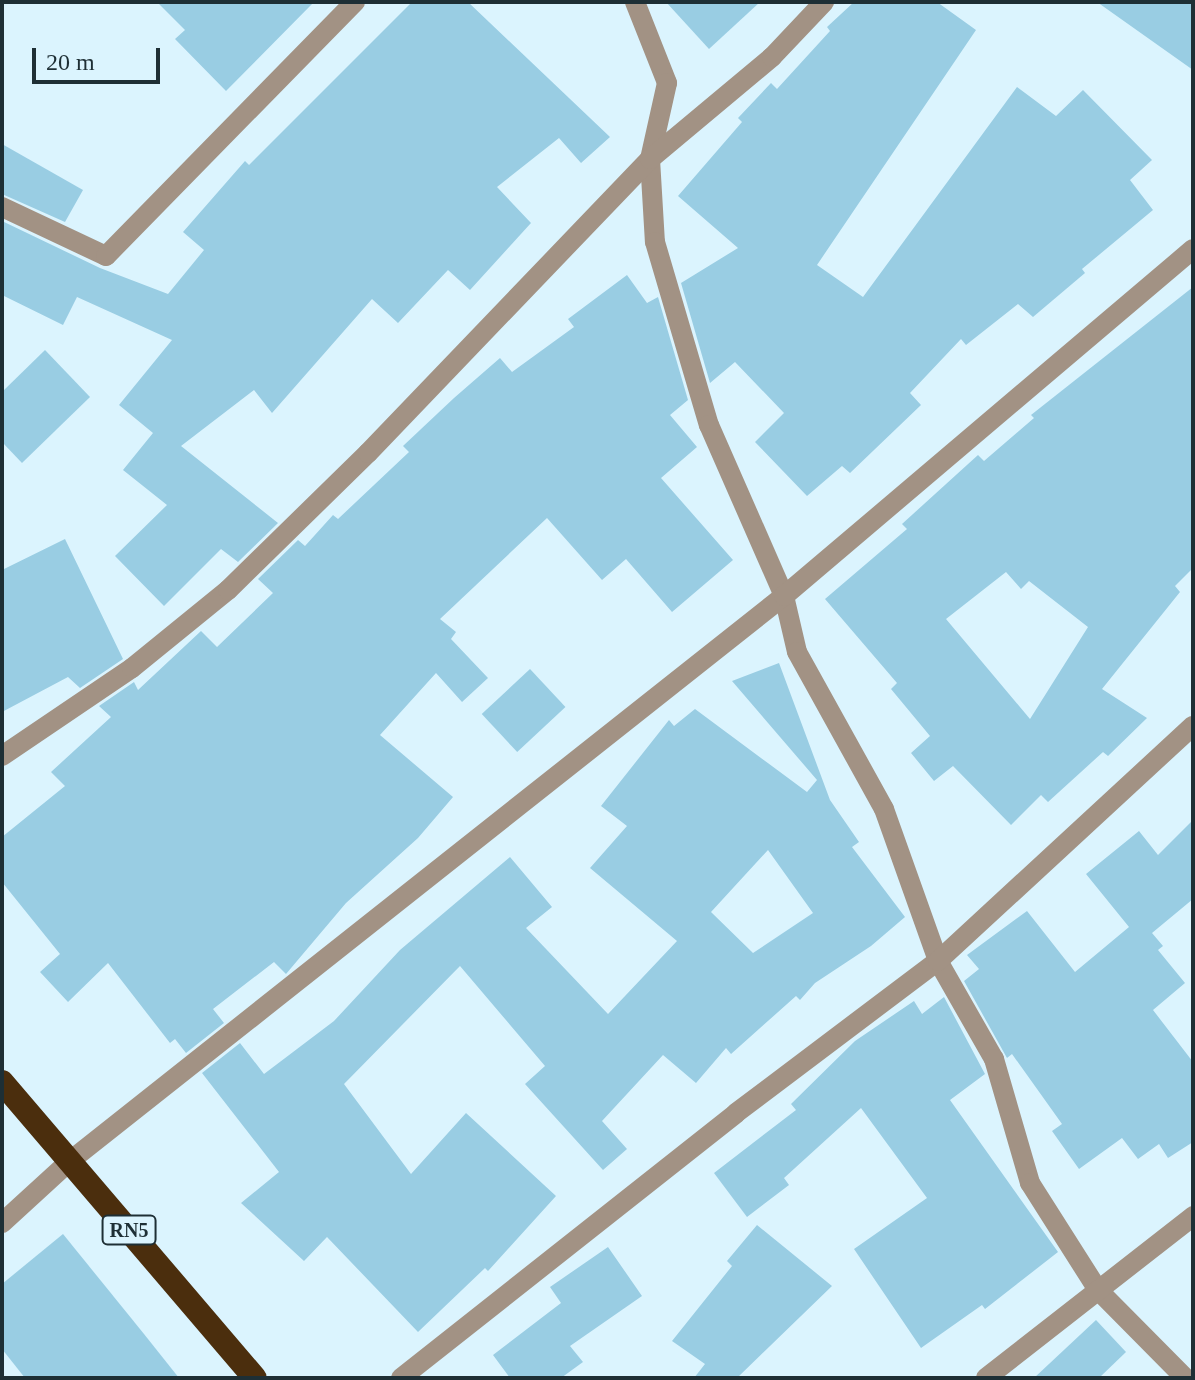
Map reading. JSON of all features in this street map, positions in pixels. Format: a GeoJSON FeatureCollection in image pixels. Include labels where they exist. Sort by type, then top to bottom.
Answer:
{"type":"FeatureCollection","features":[{"type":"Feature","properties":{"kind":"highway","name":"RN5"},"geometry":{"type":"LineString","coordinates":[[2,1082],[255,1378]]}},
{"type":"Feature","properties":{"kind":"street"},"geometry":{"type":"LineString","coordinates":[[2,207],[106,256],[355,2]]}},
{"type":"Feature","properties":{"kind":"street"},"geometry":{"type":"LineString","coordinates":[[635,2],[667,83],[650,159],[655,242],[709,425],[784,596],[797,652],[884,809],[938,961],[994,1059],[1030,1183],[1098,1290],[1185,1378]]}},
{"type":"Feature","properties":{"kind":"street"},"geometry":{"type":"LineString","coordinates":[[2,756],[132,668],[228,590],[379,441],[650,159],[772,57],[824,2]]}},
{"type":"Feature","properties":{"kind":"street"},"geometry":{"type":"LineString","coordinates":[[2,1223],[70,1161],[784,596],[1193,249]]}},
{"type":"Feature","properties":{"kind":"street"},"geometry":{"type":"LineString","coordinates":[[401,1378],[736,1113],[938,961],[1193,726]]}},
{"type":"Feature","properties":{"kind":"street"},"geometry":{"type":"LineString","coordinates":[[986,1378],[1193,1216]]}},
{"type":"Feature","properties":{"kind":"building"},"geometry":{"type":"Polygon","coordinates":[[[157,2],[314,2],[226,91],[175,39],[185,30],[157,2]]]}},
{"type":"Feature","properties":{"kind":"building"},"geometry":{"type":"Polygon","coordinates":[[[412,2],[468,2],[610,137],[581,163],[559,138],[497,187],[531,223],[470,290],[448,270],[398,323],[372,299],[272,413],[254,390],[181,446],[278,523],[238,562],[221,549],[164,606],[115,556],[167,505],[123,470],[153,433],[119,405],[172,340],[77,297],[63,325],[2,295],[2,221],[100,268],[168,294],[204,250],[183,232],[245,161],[249,165],[412,2]]]}},
{"type":"Feature","properties":{"kind":"building"},"geometry":{"type":"Polygon","coordinates":[[[666,2],[760,2],[709,49],[666,2]]]}},
{"type":"Feature","properties":{"kind":"building"},"geometry":{"type":"Polygon","coordinates":[[[854,2],[937,2],[976,30],[817,265],[863,297],[1017,87],[1056,116],[1083,90],[1152,160],[1130,180],[1153,210],[1082,269],[1085,273],[1033,317],[1018,304],[966,345],[961,339],[910,393],[921,405],[850,473],[842,466],[807,496],[755,442],[784,413],[735,362],[710,383],[681,283],[738,248],[678,196],[742,122],[738,118],[771,83],[777,89],[830,31],[827,27],[854,2]]]}},
{"type":"Feature","properties":{"kind":"building"},"geometry":{"type":"Polygon","coordinates":[[[1097,2],[1193,2],[1193,70],[1097,2]]]}},
{"type":"Feature","properties":{"kind":"building"},"geometry":{"type":"Polygon","coordinates":[[[2,144],[83,190],[65,222],[2,194],[2,144]]]}},
{"type":"Feature","properties":{"kind":"building"},"geometry":{"type":"Polygon","coordinates":[[[627,275],[647,303],[658,297],[688,400],[670,415],[697,447],[661,478],[733,560],[672,612],[626,559],[602,580],[547,518],[440,619],[456,632],[451,639],[488,678],[462,702],[436,673],[380,735],[453,797],[418,838],[346,903],[286,974],[274,962],[213,1009],[224,1023],[186,1053],[175,1039],[170,1043],[108,963],[68,1002],[40,972],[60,954],[2,882],[2,837],[65,786],[51,772],[111,717],[99,706],[134,682],[138,690],[201,631],[217,647],[273,593],[258,579],[298,540],[305,546],[333,515],[338,519],[409,452],[403,446],[454,398],[500,358],[512,372],[574,327],[568,319],[627,275]]]}},
{"type":"Feature","properties":{"kind":"building"},"geometry":{"type":"Polygon","coordinates":[[[1193,287],[1193,568],[1175,586],[1180,592],[1102,689],[1147,718],[1108,756],[1103,752],[1048,802],[1041,795],[1011,825],[953,766],[934,781],[911,753],[930,736],[891,689],[897,683],[825,599],[907,529],[902,524],[978,455],[984,461],[1034,418],[1031,415],[1193,287]],[[1006,572],[946,619],[1030,719],[1088,627],[1029,581],[1021,589],[1006,572]]]}},
{"type":"Feature","properties":{"kind":"building"},"geometry":{"type":"Polygon","coordinates":[[[45,350],[90,397],[22,463],[2,442],[2,392],[45,350]]]}},
{"type":"Feature","properties":{"kind":"building"},"geometry":{"type":"Polygon","coordinates":[[[65,539],[123,659],[80,688],[68,677],[2,712],[2,570],[65,539]]]}},
{"type":"Feature","properties":{"kind":"building"},"geometry":{"type":"Polygon","coordinates":[[[779,663],[830,800],[859,842],[852,847],[905,917],[871,946],[815,983],[800,1000],[796,996],[731,1054],[726,1048],[696,1083],[663,1055],[602,1121],[627,1149],[603,1170],[525,1084],[545,1066],[460,966],[344,1084],[411,1174],[466,1113],[556,1196],[488,1271],[485,1268],[418,1332],[327,1237],[304,1261],[241,1203],[279,1172],[202,1073],[240,1043],[264,1074],[334,1021],[400,950],[510,857],[552,907],[526,928],[608,1014],[677,941],[590,868],[627,826],[601,806],[669,720],[674,726],[695,709],[807,792],[817,780],[732,681],[779,663]],[[768,850],[711,912],[753,953],[813,913],[768,850]]]}},
{"type":"Feature","properties":{"kind":"building"},"geometry":{"type":"Polygon","coordinates":[[[530,669],[565,707],[517,752],[482,714],[530,669]]]}},
{"type":"Feature","properties":{"kind":"building"},"geometry":{"type":"Polygon","coordinates":[[[1193,820],[1193,899],[1152,933],[1163,946],[1158,950],[1185,983],[1153,1010],[1193,1062],[1193,1142],[1168,1158],[1159,1144],[1138,1159],[1122,1138],[1079,1169],[1052,1131],[1062,1124],[1012,1054],[1007,1058],[964,981],[979,969],[967,955],[1027,911],[1075,972],[1129,927],[1086,874],[1139,831],[1158,855],[1193,820]]]}},
{"type":"Feature","properties":{"kind":"building"},"geometry":{"type":"Polygon","coordinates":[[[944,997],[985,1074],[950,1100],[1058,1252],[985,1309],[982,1305],[921,1348],[854,1249],[927,1198],[861,1108],[784,1178],[789,1185],[747,1217],[714,1173],[796,1110],[791,1104],[855,1041],[914,1001],[922,1014],[944,997]]]}},
{"type":"Feature","properties":{"kind":"building"},"geometry":{"type":"Polygon","coordinates":[[[757,1225],[832,1286],[737,1378],[694,1378],[705,1364],[672,1341],[732,1266],[727,1261],[757,1225]]]}},
{"type":"Feature","properties":{"kind":"building"},"geometry":{"type":"Polygon","coordinates":[[[63,1234],[179,1378],[25,1378],[2,1349],[2,1284],[63,1234]]]}},
{"type":"Feature","properties":{"kind":"building"},"geometry":{"type":"Polygon","coordinates":[[[608,1247],[642,1296],[570,1346],[583,1362],[561,1378],[510,1378],[493,1355],[561,1303],[550,1287],[608,1247]]]}},
{"type":"Feature","properties":{"kind":"building"},"geometry":{"type":"Polygon","coordinates":[[[1096,1320],[1126,1352],[1099,1378],[1034,1378],[1096,1320]]]}}]}
